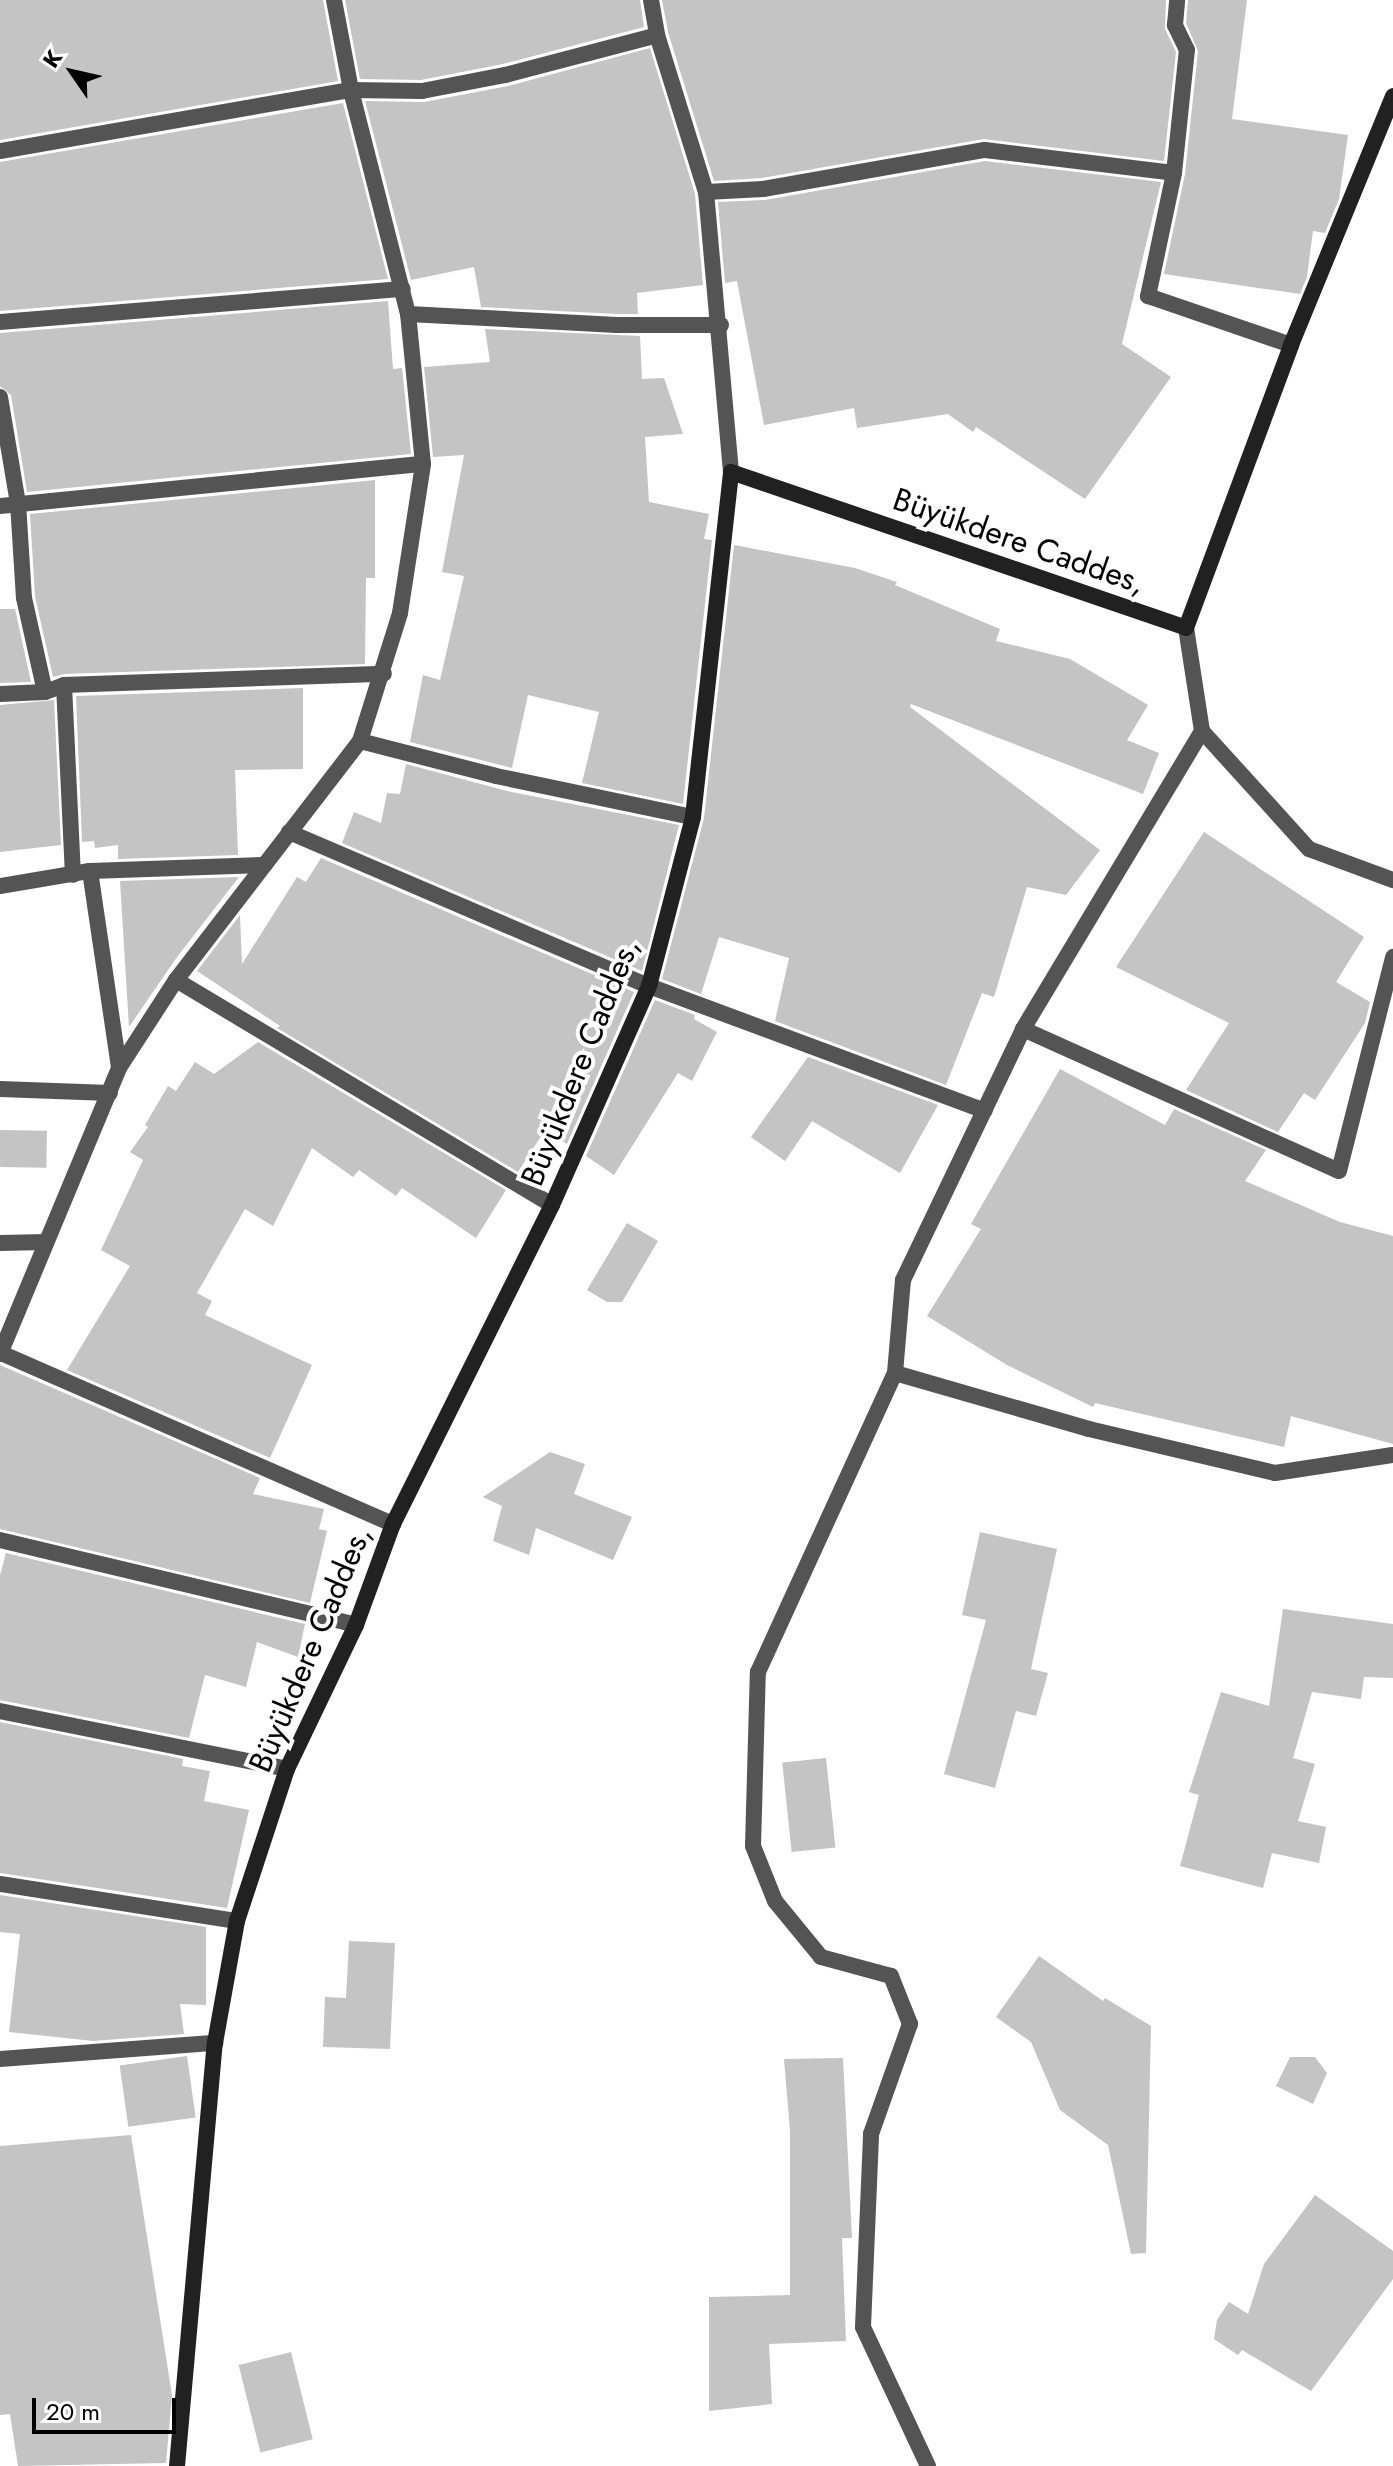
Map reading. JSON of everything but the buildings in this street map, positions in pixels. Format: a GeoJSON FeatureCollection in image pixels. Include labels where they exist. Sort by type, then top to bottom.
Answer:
{"type":"FeatureCollection","features":[{"type":"Feature","properties":{"kind":"street"},"geometry":{"type":"LineString","coordinates":[[334,0],[351,90],[408,314],[423,464],[400,613],[384,674],[360,741],[176,980],[119,1068],[0,1354],[393,1524]]}},
{"type":"Feature","properties":{"kind":"street"},"geometry":{"type":"LineString","coordinates":[[651,0],[657,35],[706,192],[721,325],[731,472]]}},
{"type":"Feature","properties":{"kind":"street"},"geometry":{"type":"LineString","coordinates":[[1177,0],[1175,25],[1187,50],[1174,173],[1148,296],[1291,345]]}},
{"type":"Feature","properties":{"kind":"street"},"geometry":{"type":"LineString","coordinates":[[0,151],[351,90],[438,88],[505,75],[657,35]]}},
{"type":"Feature","properties":{"kind":"street"},"geometry":{"type":"LineString","coordinates":[[1393,96],[1291,345],[1186,628],[1202,731],[1309,849],[1393,880]]}},
{"type":"Feature","properties":{"kind":"street"},"geometry":{"type":"LineString","coordinates":[[706,192],[763,189],[985,150],[1174,173]]}},
{"type":"Feature","properties":{"kind":"street"},"geometry":{"type":"LineString","coordinates":[[0,322],[403,289]]}},
{"type":"Feature","properties":{"kind":"street"},"geometry":{"type":"LineString","coordinates":[[408,314],[617,325],[721,325]]}},
{"type":"Feature","properties":{"kind":"street"},"geometry":{"type":"LineString","coordinates":[[0,397],[18,503],[24,598],[45,692]]}},
{"type":"Feature","properties":{"kind":"street"},"geometry":{"type":"LineString","coordinates":[[0,506],[423,464]]}},
{"type":"Feature","properties":{"kind":"street","name":"Büyükdere Caddes,"},"geometry":{"type":"LineString","coordinates":[[177,2466],[215,2043],[237,1921],[287,1769],[356,1625],[393,1524],[552,1205],[649,986],[693,817],[731,472],[1186,628]]}},
{"type":"Feature","properties":{"kind":"street"},"geometry":{"type":"LineString","coordinates":[[0,694],[45,692],[64,685],[384,674]]}},
{"type":"Feature","properties":{"kind":"street"},"geometry":{"type":"LineString","coordinates":[[64,685],[82,873],[119,1068]]}},
{"type":"Feature","properties":{"kind":"street"},"geometry":{"type":"LineString","coordinates":[[928,2466],[863,2327],[871,2134],[910,2024],[891,1976],[821,1957],[775,1901],[753,1846],[758,1672],[895,1373],[903,1280],[1023,1029],[1202,731]]}},
{"type":"Feature","properties":{"kind":"street"},"geometry":{"type":"LineString","coordinates":[[360,741],[496,776],[693,817]]}},
{"type":"Feature","properties":{"kind":"street"},"geometry":{"type":"LineString","coordinates":[[289,832],[649,986],[985,1111]]}},
{"type":"Feature","properties":{"kind":"street"},"geometry":{"type":"LineString","coordinates":[[0,886],[82,873],[262,865]]}},
{"type":"Feature","properties":{"kind":"street"},"geometry":{"type":"LineString","coordinates":[[1023,1029],[1339,1171],[1393,957]]}},
{"type":"Feature","properties":{"kind":"street"},"geometry":{"type":"LineString","coordinates":[[176,980],[552,1205]]}},
{"type":"Feature","properties":{"kind":"street"},"geometry":{"type":"LineString","coordinates":[[0,1089],[110,1093]]}},
{"type":"Feature","properties":{"kind":"street"},"geometry":{"type":"LineString","coordinates":[[0,1243],[46,1242]]}},
{"type":"Feature","properties":{"kind":"street"},"geometry":{"type":"LineString","coordinates":[[895,1373],[1089,1429],[1275,1473],[1393,1455]]}},
{"type":"Feature","properties":{"kind":"street"},"geometry":{"type":"LineString","coordinates":[[0,1540],[356,1625]]}},
{"type":"Feature","properties":{"kind":"street"},"geometry":{"type":"LineString","coordinates":[[0,1711],[287,1769]]}},
{"type":"Feature","properties":{"kind":"street"},"geometry":{"type":"LineString","coordinates":[[0,1884],[237,1921]]}},
{"type":"Feature","properties":{"kind":"street"},"geometry":{"type":"LineString","coordinates":[[0,2059],[215,2043]]}}]}
